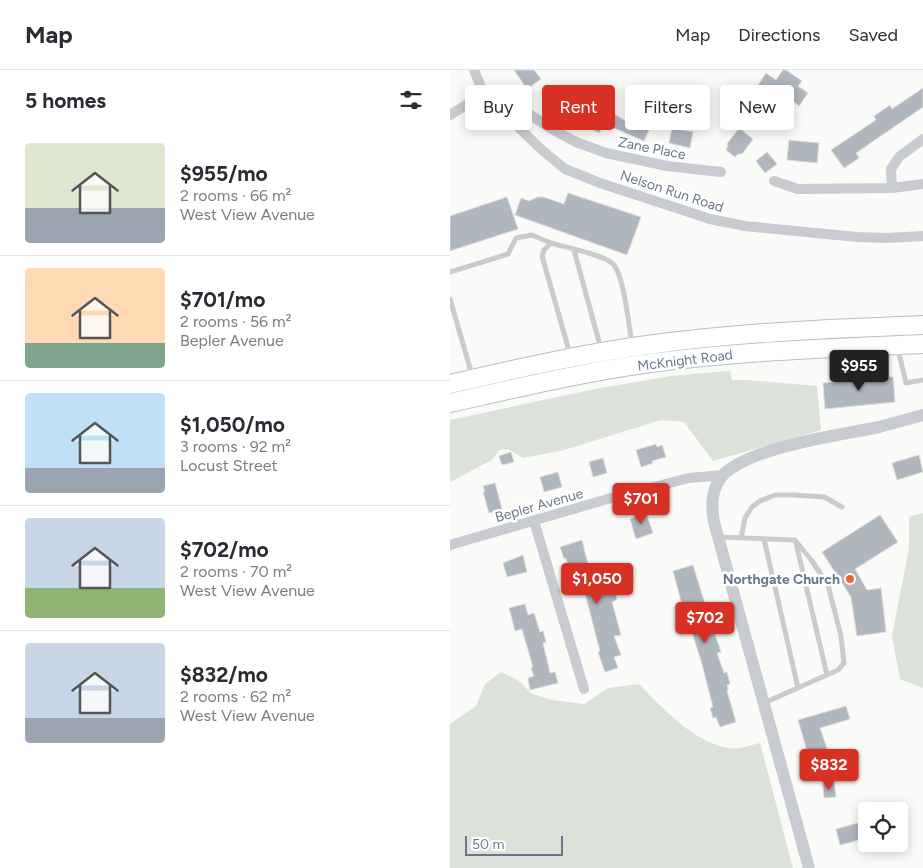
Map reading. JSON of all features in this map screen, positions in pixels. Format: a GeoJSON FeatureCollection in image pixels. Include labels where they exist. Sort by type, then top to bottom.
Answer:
{"type":"FeatureCollection","features":[{"type":"Feature","properties":{"kind":"highway","name":"McKnight Road"},"geometry":{"type":"LineString","coordinates":[[450,384],[571,357],[632,347],[743,334],[923,325]]}},
{"type":"Feature","properties":{"kind":"highway","name":"McKnight Road"},"geometry":{"type":"LineString","coordinates":[[450,403],[554,379],[649,363],[744,352],[923,344]]}},
{"type":"Feature","properties":{"kind":"street"},"geometry":{"type":"LineString","coordinates":[[474,70],[480,85]]}},
{"type":"Feature","properties":{"kind":"street"},"geometry":{"type":"LineString","coordinates":[[450,114],[465,105]]}},
{"type":"Feature","properties":{"kind":"street","name":"Zane Place"},"geometry":{"type":"LineString","coordinates":[[532,115],[576,142],[606,153],[667,166],[721,172]]}},
{"type":"Feature","properties":{"kind":"street","name":"Nelson Run Road"},"geometry":{"type":"LineString","coordinates":[[522,130],[565,169],[710,219],[745,226],[857,237],[923,236]]}},
{"type":"Feature","properties":{"kind":"street"},"geometry":{"type":"LineString","coordinates":[[892,188],[891,169],[899,157],[923,140]]}},
{"type":"Feature","properties":{"kind":"street"},"geometry":{"type":"LineString","coordinates":[[774,181],[798,189],[892,188],[923,184]]}},
{"type":"Feature","properties":{"kind":"street"},"geometry":{"type":"LineString","coordinates":[[809,868],[718,537],[712,504],[715,489],[724,475],[746,460],[776,450],[923,415]]}},
{"type":"Feature","properties":{"kind":"street","name":"Bepler Avenue"},"geometry":{"type":"LineString","coordinates":[[450,545],[689,478],[724,475]]}},
{"type":"Feature","properties":{"kind":"street"},"geometry":{"type":"LineString","coordinates":[[534,520],[584,689]]}},
{"type":"Feature","properties":{"kind":"lane"},"geometry":{"type":"LineString","coordinates":[[450,272],[508,254],[516,238],[532,235],[551,244],[604,259],[613,264],[620,276],[632,347]]}},
{"type":"Feature","properties":{"kind":"lane"},"geometry":{"type":"LineString","coordinates":[[551,244],[544,250],[542,256],[571,357]]}},
{"type":"Feature","properties":{"kind":"lane"},"geometry":{"type":"LineString","coordinates":[[574,250],[602,352]]}},
{"type":"Feature","properties":{"kind":"lane"},"geometry":{"type":"LineString","coordinates":[[450,299],[473,378]]}},
{"type":"Feature","properties":{"kind":"lane"},"geometry":{"type":"LineString","coordinates":[[898,345],[906,383],[923,380]]}},
{"type":"Feature","properties":{"kind":"lane"},"geometry":{"type":"LineString","coordinates":[[741,538],[745,518],[752,507],[760,500],[775,495],[793,494],[824,497],[842,507]]}},
{"type":"Feature","properties":{"kind":"lane"},"geometry":{"type":"LineString","coordinates":[[718,537],[795,540],[812,560],[828,585],[841,636],[844,663],[841,668],[764,703]]}},
{"type":"Feature","properties":{"kind":"lane"},"geometry":{"type":"LineString","coordinates":[[764,539],[798,688]]}},
{"type":"Feature","properties":{"kind":"lane"},"geometry":{"type":"LineString","coordinates":[[795,540],[827,675]]}},
{"type":"Feature","properties":{"kind":"shaded area"},"geometry":{"type":"Polygon","coordinates":[[[730,371],[732,380],[817,386],[821,430],[713,461],[684,422],[661,420],[564,450],[523,458],[508,449],[499,450],[492,460],[450,482],[450,420],[595,389],[671,376],[730,371]]]}},
{"type":"Feature","properties":{"kind":"shaded area"},"geometry":{"type":"Polygon","coordinates":[[[923,513],[923,688],[900,679],[892,636],[909,548],[909,517],[923,513]]]}},
{"type":"Feature","properties":{"kind":"shaded area"},"geometry":{"type":"Polygon","coordinates":[[[501,672],[519,681],[532,694],[552,700],[584,704],[608,688],[639,684],[691,732],[716,745],[740,748],[760,743],[793,868],[450,868],[450,724],[476,706],[485,684],[501,672]]]}},
{"type":"Feature","properties":{"kind":"building"},"geometry":{"type":"Polygon","coordinates":[[[514,70],[534,70],[541,79],[532,85],[524,85],[514,70]]]}},
{"type":"Feature","properties":{"kind":"building"},"geometry":{"type":"Polygon","coordinates":[[[783,70],[786,70],[802,81],[798,86],[808,93],[799,106],[794,102],[794,85],[758,85],[766,73],[776,80],[783,70]]]}},
{"type":"Feature","properties":{"kind":"building"},"geometry":{"type":"Polygon","coordinates":[[[923,88],[923,107],[856,153],[859,158],[844,168],[831,150],[876,120],[874,116],[890,105],[892,109],[923,88]]]}},
{"type":"Feature","properties":{"kind":"building"},"geometry":{"type":"Polygon","coordinates":[[[615,115],[625,120],[625,130],[649,130],[644,141],[615,128],[615,115]]]}},
{"type":"Feature","properties":{"kind":"building"},"geometry":{"type":"Polygon","coordinates":[[[672,130],[693,132],[690,148],[669,143],[672,130]]]}},
{"type":"Feature","properties":{"kind":"building"},"geometry":{"type":"Polygon","coordinates":[[[738,130],[742,130],[753,139],[742,154],[738,154],[735,157],[726,150],[727,144],[738,130]]]}},
{"type":"Feature","properties":{"kind":"building"},"geometry":{"type":"Polygon","coordinates":[[[789,140],[819,143],[817,163],[787,160],[789,140]]]}},
{"type":"Feature","properties":{"kind":"building"},"geometry":{"type":"Polygon","coordinates":[[[767,152],[777,164],[765,173],[756,161],[767,152]]]}},
{"type":"Feature","properties":{"kind":"building"},"geometry":{"type":"Polygon","coordinates":[[[568,193],[641,217],[627,255],[515,215],[521,198],[529,201],[543,197],[564,204],[568,193]]]}},
{"type":"Feature","properties":{"kind":"building"},"geometry":{"type":"Polygon","coordinates":[[[507,197],[518,229],[450,251],[450,216],[507,197]]]}},
{"type":"Feature","properties":{"kind":"building"},"geometry":{"type":"Polygon","coordinates":[[[861,377],[893,377],[895,402],[825,409],[823,383],[856,380],[861,377]]]}},
{"type":"Feature","properties":{"kind":"building"},"geometry":{"type":"Polygon","coordinates":[[[656,444],[657,447],[662,445],[666,457],[641,467],[636,450],[656,444]]]}},
{"type":"Feature","properties":{"kind":"building"},"geometry":{"type":"Polygon","coordinates":[[[511,452],[514,462],[502,465],[499,456],[511,452]]]}},
{"type":"Feature","properties":{"kind":"building"},"geometry":{"type":"Polygon","coordinates":[[[919,455],[923,472],[897,480],[892,463],[919,455]]]}},
{"type":"Feature","properties":{"kind":"building"},"geometry":{"type":"Polygon","coordinates":[[[603,458],[607,473],[593,477],[589,462],[603,458]]]}},
{"type":"Feature","properties":{"kind":"building"},"geometry":{"type":"Polygon","coordinates":[[[558,472],[562,487],[544,492],[540,477],[558,472]]]}},
{"type":"Feature","properties":{"kind":"building"},"geometry":{"type":"Polygon","coordinates":[[[495,483],[502,509],[489,513],[483,486],[495,483]]]}},
{"type":"Feature","properties":{"kind":"building"},"geometry":{"type":"Polygon","coordinates":[[[645,510],[653,533],[636,539],[630,519],[635,517],[634,514],[645,510]]]}},
{"type":"Feature","properties":{"kind":"building","name":"Northgate Church"},"geometry":{"type":"Polygon","coordinates":[[[880,515],[898,542],[855,569],[867,590],[881,588],[886,632],[857,636],[851,597],[822,552],[880,515]]]}},
{"type":"Feature","properties":{"kind":"building"},"geometry":{"type":"Polygon","coordinates":[[[582,540],[594,589],[613,584],[617,600],[612,602],[621,635],[614,636],[621,655],[614,657],[618,668],[605,672],[598,652],[600,651],[580,574],[571,576],[566,558],[564,559],[560,547],[582,540]]]}},
{"type":"Feature","properties":{"kind":"building"},"geometry":{"type":"Polygon","coordinates":[[[523,555],[527,572],[507,577],[503,563],[523,555]]]}},
{"type":"Feature","properties":{"kind":"building"},"geometry":{"type":"Polygon","coordinates":[[[693,565],[721,652],[717,653],[724,673],[727,672],[730,684],[727,685],[727,691],[736,722],[720,727],[716,717],[713,718],[710,708],[713,707],[702,664],[687,616],[685,616],[673,571],[693,565]]]}},
{"type":"Feature","properties":{"kind":"building"},"geometry":{"type":"Polygon","coordinates":[[[525,604],[528,615],[534,613],[540,632],[543,631],[546,642],[543,643],[550,673],[555,672],[558,683],[530,690],[528,678],[534,676],[531,668],[533,667],[522,629],[515,631],[509,608],[525,604]]]}},
{"type":"Feature","properties":{"kind":"building"},"geometry":{"type":"Polygon","coordinates":[[[846,706],[850,719],[820,728],[832,763],[812,768],[798,720],[846,706]]]}},
{"type":"Feature","properties":{"kind":"building"},"geometry":{"type":"Polygon","coordinates":[[[834,783],[836,797],[824,798],[823,784],[834,783]]]}},
{"type":"Feature","properties":{"kind":"building"},"geometry":{"type":"Polygon","coordinates":[[[858,823],[858,840],[840,845],[836,829],[858,823]]]}},
{"type":"Feature","properties":{"kind":"place","name":"Northgate Church"},"geometry":{"type":"Point","coordinates":[850,579]}}]}
